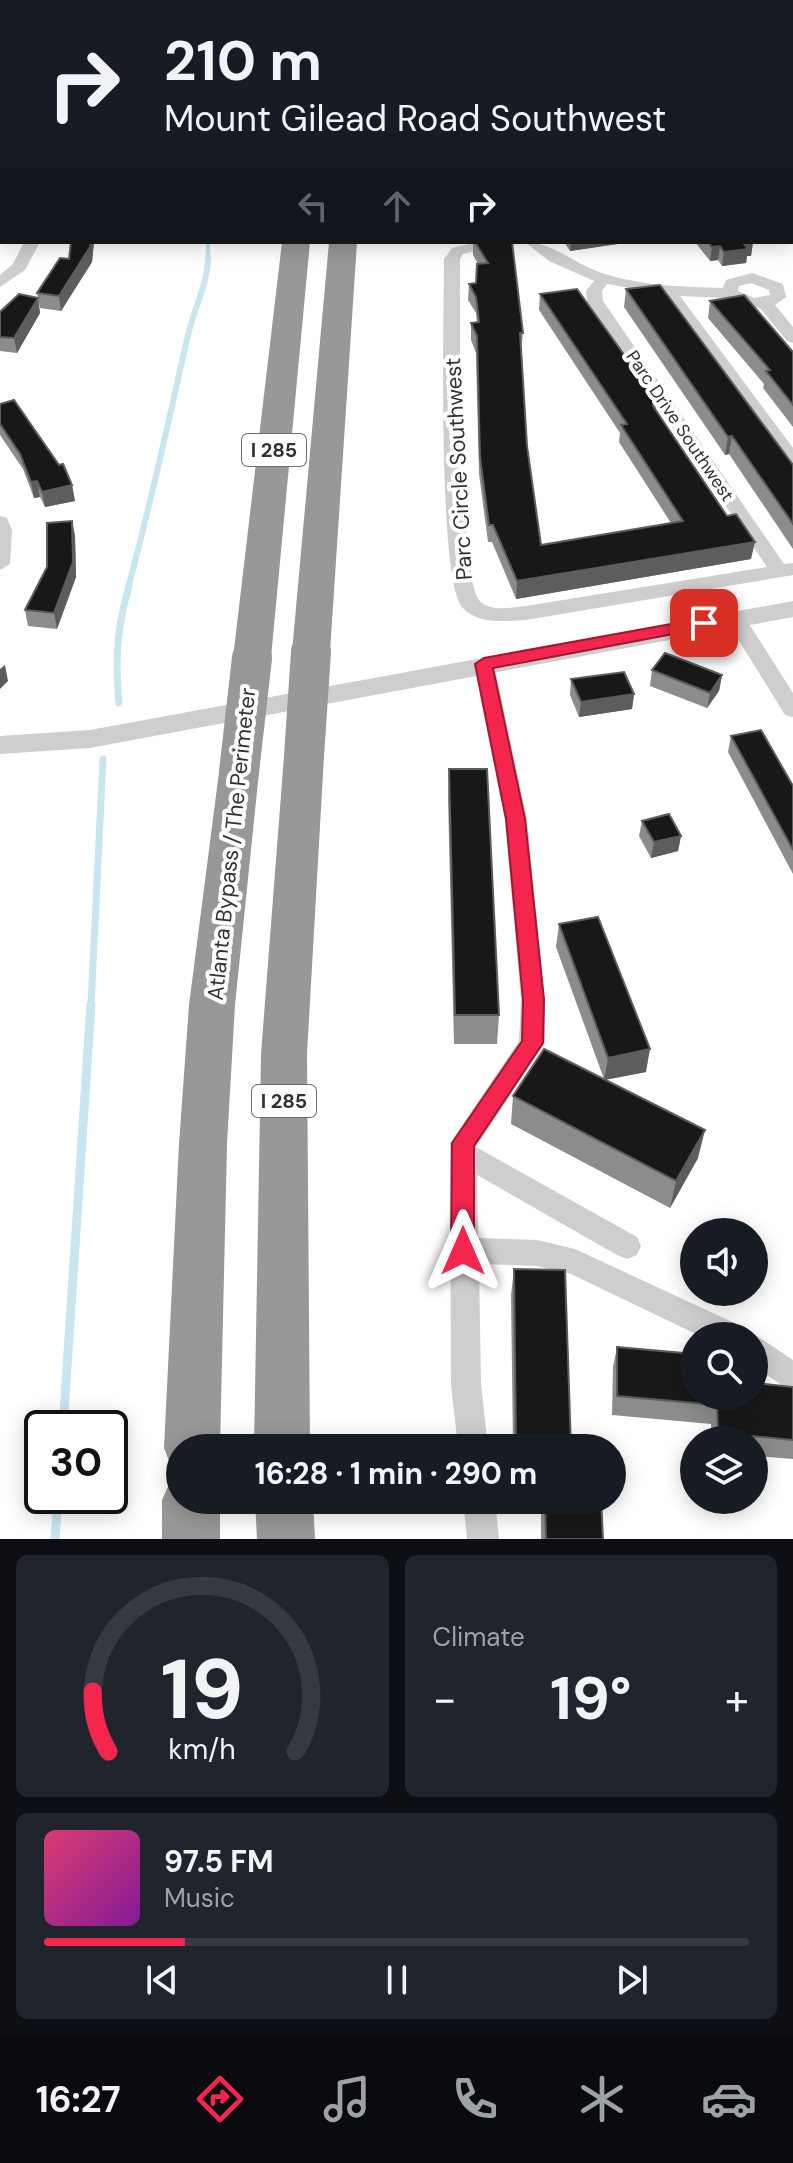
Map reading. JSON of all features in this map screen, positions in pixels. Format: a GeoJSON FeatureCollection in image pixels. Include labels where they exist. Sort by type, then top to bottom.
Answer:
{"type":"FeatureCollection","features":[{"type":"Feature","properties":{"kind":"highway","name":"Atlanta Bypass / The Perimeter"},"geometry":{"type":"LineString","coordinates":[[192,1434],[202,1160],[212,1005],[296,244]]}},
{"type":"Feature","properties":{"kind":"highway","name":"I 285"},"geometry":{"type":"LineString","coordinates":[[282,1434],[284,1054],[343,244]]}},
{"type":"Feature","properties":{"kind":"highway"},"geometry":{"type":"LineString","coordinates":[[191,1514],[191,1539]]}},
{"type":"Feature","properties":{"kind":"highway"},"geometry":{"type":"LineString","coordinates":[[285,1514],[286,1539]]}},
{"type":"Feature","properties":{"kind":"street"},"geometry":{"type":"LineString","coordinates":[[0,282],[20,267],[31,244]]}},
{"type":"Feature","properties":{"kind":"street","name":"Parc Circle Southwest"},"geometry":{"type":"LineString","coordinates":[[488,244],[457,251],[452,259],[456,468],[461,571],[468,602],[479,611],[491,614],[526,613],[786,570]]}},
{"type":"Feature","properties":{"kind":"street"},"geometry":{"type":"LineString","coordinates":[[536,244],[555,257],[603,279],[668,291],[730,293],[751,303],[765,303],[778,297],[777,287]]}},
{"type":"Feature","properties":{"kind":"street"},"geometry":{"type":"LineString","coordinates":[[730,293],[732,283],[745,278],[759,278],[777,287]]}},
{"type":"Feature","properties":{"kind":"street","name":"Parc Drive Southwest"},"geometry":{"type":"LineString","coordinates":[[603,279],[594,291],[595,301],[786,570]]}},
{"type":"Feature","properties":{"kind":"street"},"geometry":{"type":"LineString","coordinates":[[777,287],[793,279]]}},
{"type":"Feature","properties":{"kind":"street"},"geometry":{"type":"LineString","coordinates":[[668,291],[793,460]]}},
{"type":"Feature","properties":{"kind":"street"},"geometry":{"type":"LineString","coordinates":[[765,303],[793,338]]}},
{"type":"Feature","properties":{"kind":"street"},"geometry":{"type":"LineString","coordinates":[[770,429],[793,425]]}},
{"type":"Feature","properties":{"kind":"street"},"geometry":{"type":"LineString","coordinates":[[0,522],[3,530],[0,564]]}},
{"type":"Feature","properties":{"kind":"street"},"geometry":{"type":"LineString","coordinates":[[0,745],[90,739],[793,609]]}},
{"type":"Feature","properties":{"kind":"street"},"geometry":{"type":"LineString","coordinates":[[735,618],[793,710]]}},
{"type":"Feature","properties":{"kind":"street"},"geometry":{"type":"LineString","coordinates":[[471,1434],[466,1384],[463,1143],[532,1043],[533,1000],[516,819],[484,664]]}},
{"type":"Feature","properties":{"kind":"street"},"geometry":{"type":"LineString","coordinates":[[463,1153],[627,1246]]}},
{"type":"Feature","properties":{"kind":"street"},"geometry":{"type":"LineString","coordinates":[[463,1251],[537,1253],[575,1262],[701,1322]]}},
{"type":"Feature","properties":{"kind":"street"},"geometry":{"type":"LineString","coordinates":[[768,1359],[793,1378]]}},
{"type":"Feature","properties":{"kind":"street"},"geometry":{"type":"LineString","coordinates":[[480,1514],[483,1539]]}},
{"type":"Feature","properties":{"kind":"building"},"geometry":{"type":"Polygon","coordinates":[[[71,244],[91,244],[59,296],[37,293],[60,258],[69,259],[71,244]]]}},
{"type":"Feature","properties":{"kind":"building"},"geometry":{"type":"Polygon","coordinates":[[[476,244],[512,244],[523,333],[520,333],[527,446],[541,545],[683,521],[621,425],[627,424],[540,294],[577,289],[648,388],[659,405],[653,406],[727,516],[736,514],[755,542],[517,581],[493,525],[489,525],[480,457],[477,336],[471,323],[479,322],[476,297],[469,284],[476,283],[477,264],[488,263],[476,244]]]}},
{"type":"Feature","properties":{"kind":"building"},"geometry":{"type":"Polygon","coordinates":[[[710,244],[744,244],[748,249],[724,252],[720,246],[712,247],[710,244]]]}},
{"type":"Feature","properties":{"kind":"building"},"geometry":{"type":"Polygon","coordinates":[[[660,285],[793,465],[793,524],[732,436],[728,437],[626,289],[660,285]]]}},
{"type":"Feature","properties":{"kind":"building"},"geometry":{"type":"Polygon","coordinates":[[[19,294],[38,298],[14,338],[0,337],[0,312],[19,294]]]}},
{"type":"Feature","properties":{"kind":"building"},"geometry":{"type":"Polygon","coordinates":[[[744,295],[793,352],[793,405],[766,371],[770,370],[710,301],[744,295]]]}},
{"type":"Feature","properties":{"kind":"building"},"geometry":{"type":"Polygon","coordinates":[[[14,400],[59,465],[63,464],[72,485],[42,492],[37,481],[31,482],[20,454],[0,424],[0,404],[14,400]]]}},
{"type":"Feature","properties":{"kind":"building"},"geometry":{"type":"Polygon","coordinates":[[[72,521],[73,562],[54,613],[25,610],[47,567],[47,523],[72,521]]]}},
{"type":"Feature","properties":{"kind":"building"},"geometry":{"type":"Polygon","coordinates":[[[665,653],[722,675],[710,693],[652,670],[665,653]]]}},
{"type":"Feature","properties":{"kind":"building"},"geometry":{"type":"Polygon","coordinates":[[[624,672],[634,694],[581,702],[571,679],[624,672]]]}},
{"type":"Feature","properties":{"kind":"building"},"geometry":{"type":"Polygon","coordinates":[[[761,730],[793,786],[793,850],[731,736],[761,730]]]}},
{"type":"Feature","properties":{"kind":"building"},"geometry":{"type":"Polygon","coordinates":[[[449,769],[487,769],[499,1015],[455,1015],[449,769]]]}},
{"type":"Feature","properties":{"kind":"building"},"geometry":{"type":"Polygon","coordinates":[[[669,814],[681,836],[654,842],[642,821],[669,814]]]}},
{"type":"Feature","properties":{"kind":"building"},"geometry":{"type":"Polygon","coordinates":[[[598,917],[650,1049],[608,1058],[559,924],[598,917]]]}},
{"type":"Feature","properties":{"kind":"building"},"geometry":{"type":"Polygon","coordinates":[[[544,1049],[705,1130],[676,1181],[513,1096],[544,1049]]]}},
{"type":"Feature","properties":{"kind":"building"},"geometry":{"type":"Polygon","coordinates":[[[514,1269],[565,1270],[571,1434],[516,1434],[514,1269]]]}},
{"type":"Feature","properties":{"kind":"building"},"geometry":{"type":"Polygon","coordinates":[[[617,1347],[680,1353],[680,1402],[617,1396],[617,1347]]]}},
{"type":"Feature","properties":{"kind":"building"},"geometry":{"type":"Polygon","coordinates":[[[768,1384],[793,1387],[793,1440],[768,1438],[768,1426],[718,1426],[717,1410],[768,1410],[768,1384]]]}},
{"type":"Feature","properties":{"kind":"building"},"geometry":{"type":"Polygon","coordinates":[[[545,1514],[602,1514],[603,1539],[546,1539],[545,1514]]]}},
{"type":"Feature","properties":{"kind":"waterway"},"geometry":{"type":"LineString","coordinates":[[208,244],[208,257]]}},
{"type":"Feature","properties":{"kind":"waterway"},"geometry":{"type":"LineString","coordinates":[[128,588],[188,335],[206,276],[208,257]]}},
{"type":"Feature","properties":{"kind":"waterway"},"geometry":{"type":"LineString","coordinates":[[119,703],[118,644],[129,586]]}},
{"type":"Feature","properties":{"kind":"waterway"},"geometry":{"type":"LineString","coordinates":[[91,1006],[103,759]]}},
{"type":"Feature","properties":{"kind":"waterway"},"geometry":{"type":"LineString","coordinates":[[64,1410],[91,1004]]}},
{"type":"Feature","properties":{"kind":"waterway"},"geometry":{"type":"LineString","coordinates":[[55,1539],[57,1514]]}},
{"type":"Feature","properties":{"kind":"route"},"geometry":{"type":"LineString","coordinates":[[463,1251],[463,1143],[532,1043],[533,1000],[516,819],[484,664],[704,623]]}}]}
